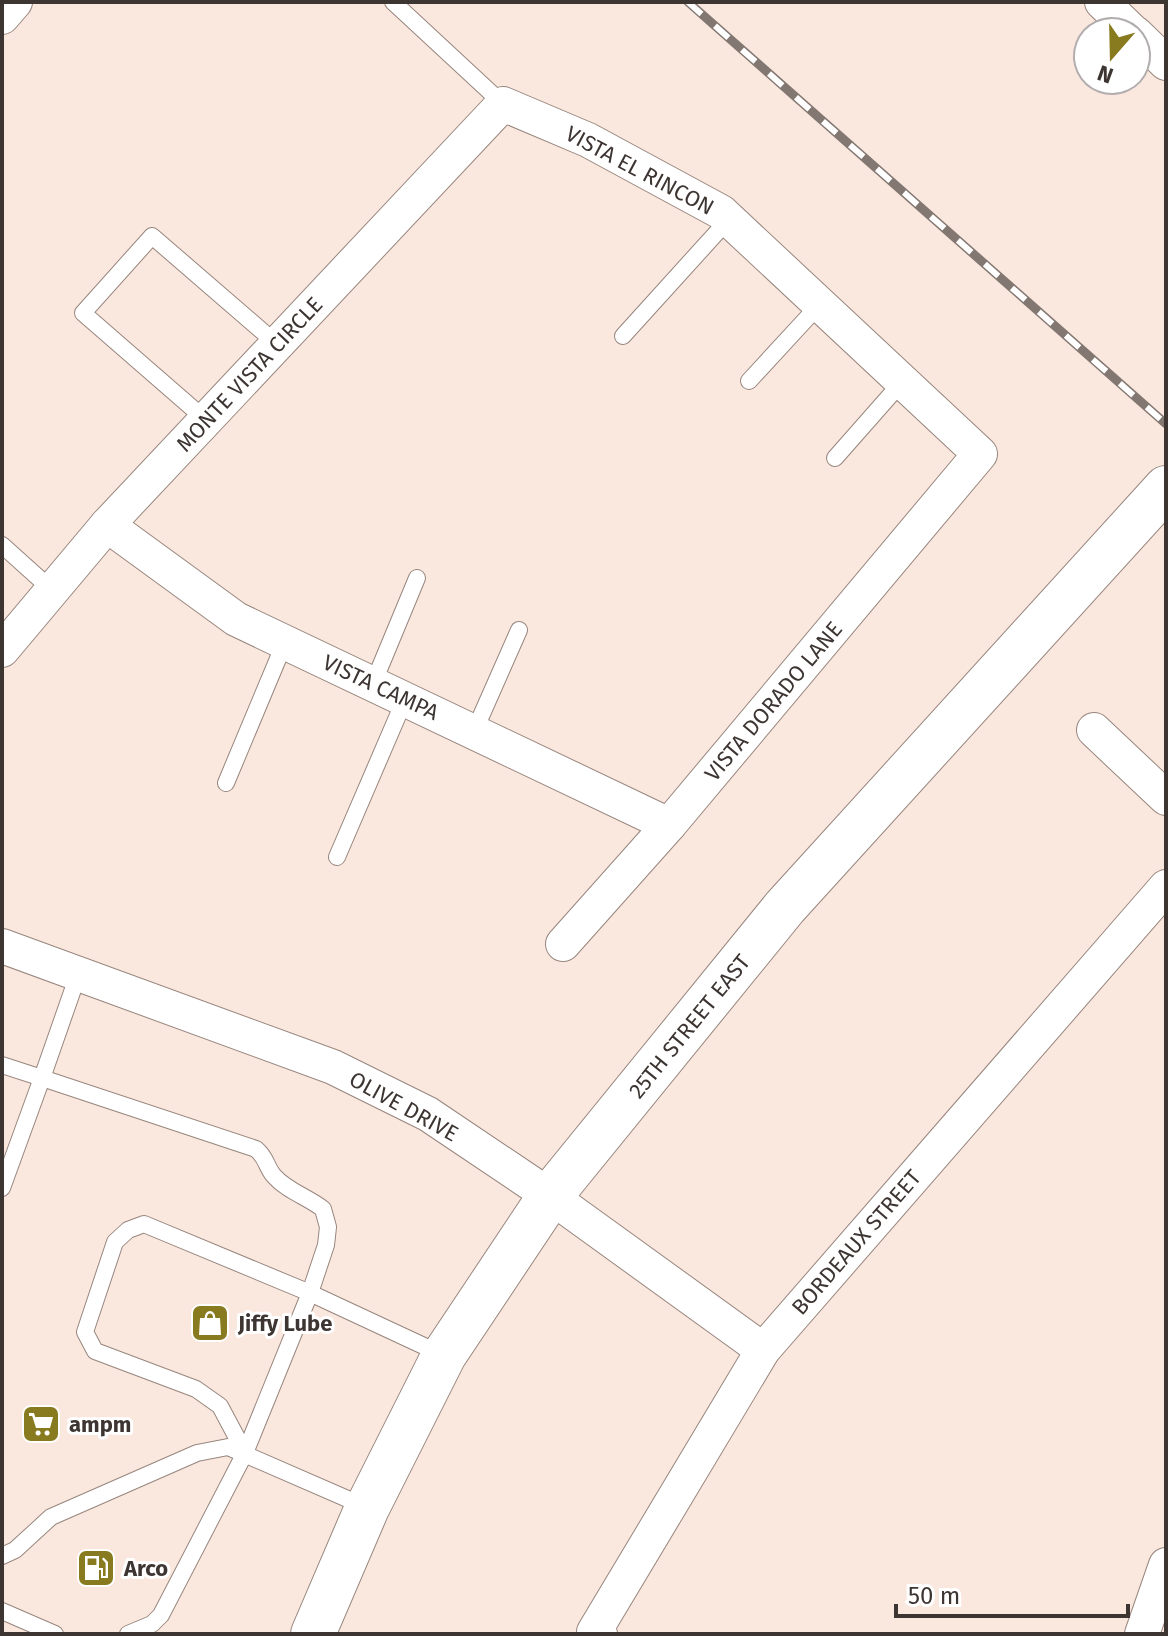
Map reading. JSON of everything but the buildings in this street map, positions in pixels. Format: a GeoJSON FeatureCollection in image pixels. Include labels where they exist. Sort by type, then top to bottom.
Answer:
{"type":"FeatureCollection","features":[{"type":"Feature","properties":{"kind":"main road","name":"25TH STREET EAST"},"geometry":{"type":"LineString","coordinates":[[313,1634],[367,1508],[444,1355],[550,1196],[785,907],[1166,488]]}},
{"type":"Feature","properties":{"kind":"street"},"geometry":{"type":"LineString","coordinates":[[2,17],[15,2]]}},
{"type":"Feature","properties":{"kind":"street"},"geometry":{"type":"LineString","coordinates":[[1102,2],[1117,16]]}},
{"type":"Feature","properties":{"kind":"street","name":"VISTA EL RINCON"},"geometry":{"type":"LineString","coordinates":[[503,104],[588,140],[721,212],[980,454]]}},
{"type":"Feature","properties":{"kind":"street","name":"MONTE VISTA CIRCLE"},"geometry":{"type":"LineString","coordinates":[[2,650],[107,525],[503,104]]}},
{"type":"Feature","properties":{"kind":"street","name":"VISTA DORADO LANE"},"geometry":{"type":"LineString","coordinates":[[563,944],[669,825],[980,454]]}},
{"type":"Feature","properties":{"kind":"street","name":"VISTA CAMPA"},"geometry":{"type":"LineString","coordinates":[[107,525],[236,619],[669,825]]}},
{"type":"Feature","properties":{"kind":"street"},"geometry":{"type":"LineString","coordinates":[[1094,730],[1166,798]]}},
{"type":"Feature","properties":{"kind":"street","name":"BORDEAUX STREET"},"geometry":{"type":"LineString","coordinates":[[597,1633],[763,1350],[1166,887]]}},
{"type":"Feature","properties":{"kind":"street","name":"OLIVE DRIVE"},"geometry":{"type":"LineString","coordinates":[[2,946],[333,1067],[428,1114],[550,1196],[763,1350]]}},
{"type":"Feature","properties":{"kind":"street"},"geometry":{"type":"LineString","coordinates":[[1142,1634],[1166,1565]]}},
{"type":"Feature","properties":{"kind":"lane","name":"VISTA EL RINCON"},"geometry":{"type":"LineString","coordinates":[[393,2],[503,104]]}},
{"type":"Feature","properties":{"kind":"lane"},"geometry":{"type":"LineString","coordinates":[[623,336],[729,219]]}},
{"type":"Feature","properties":{"kind":"lane"},"geometry":{"type":"LineString","coordinates":[[206,420],[83,313],[152,236],[277,344]]}},
{"type":"Feature","properties":{"kind":"lane"},"geometry":{"type":"LineString","coordinates":[[749,381],[820,304]]}},
{"type":"Feature","properties":{"kind":"lane"},"geometry":{"type":"LineString","coordinates":[[835,458],[902,382]]}},
{"type":"Feature","properties":{"kind":"lane"},"geometry":{"type":"LineString","coordinates":[[2,545],[52,590]]}},
{"type":"Feature","properties":{"kind":"lane"},"geometry":{"type":"LineString","coordinates":[[373,684],[417,578]]}},
{"type":"Feature","properties":{"kind":"lane"},"geometry":{"type":"LineString","coordinates":[[474,732],[519,630]]}},
{"type":"Feature","properties":{"kind":"lane"},"geometry":{"type":"LineString","coordinates":[[226,783],[285,642]]}},
{"type":"Feature","properties":{"kind":"lane"},"geometry":{"type":"LineString","coordinates":[[337,857],[405,699]]}},
{"type":"Feature","properties":{"kind":"lane"},"geometry":{"type":"LineString","coordinates":[[2,1188],[78,975]]}},
{"type":"Feature","properties":{"kind":"lane"},"geometry":{"type":"LineString","coordinates":[[2,1065],[256,1149],[264,1156],[273,1175],[323,1209],[328,1227],[326,1245],[310,1293],[245,1453],[161,1615],[152,1624],[128,1634]]}},
{"type":"Feature","properties":{"kind":"lane"},"geometry":{"type":"LineString","coordinates":[[245,1453],[220,1406],[196,1389],[95,1351],[85,1332],[115,1242],[128,1230],[144,1224],[310,1293],[444,1355]]}},
{"type":"Feature","properties":{"kind":"lane"},"geometry":{"type":"LineString","coordinates":[[2,1556],[15,1550],[51,1517],[197,1453],[228,1447],[367,1508]]}},
{"type":"Feature","properties":{"kind":"lane"},"geometry":{"type":"LineString","coordinates":[[2,1611],[55,1634]]}},
{"type":"Feature","properties":{"kind":"railway"},"geometry":{"type":"LineString","coordinates":[[688,2],[1166,424]]}},
{"type":"Feature","properties":{"kind":"place","name":"Jiffy Lube"},"geometry":{"type":"Point","coordinates":[210,1323]}},
{"type":"Feature","properties":{"kind":"place","name":"ampm"},"geometry":{"type":"Point","coordinates":[41,1424]}},
{"type":"Feature","properties":{"kind":"place","name":"Arco"},"geometry":{"type":"Point","coordinates":[96,1568]}}]}
